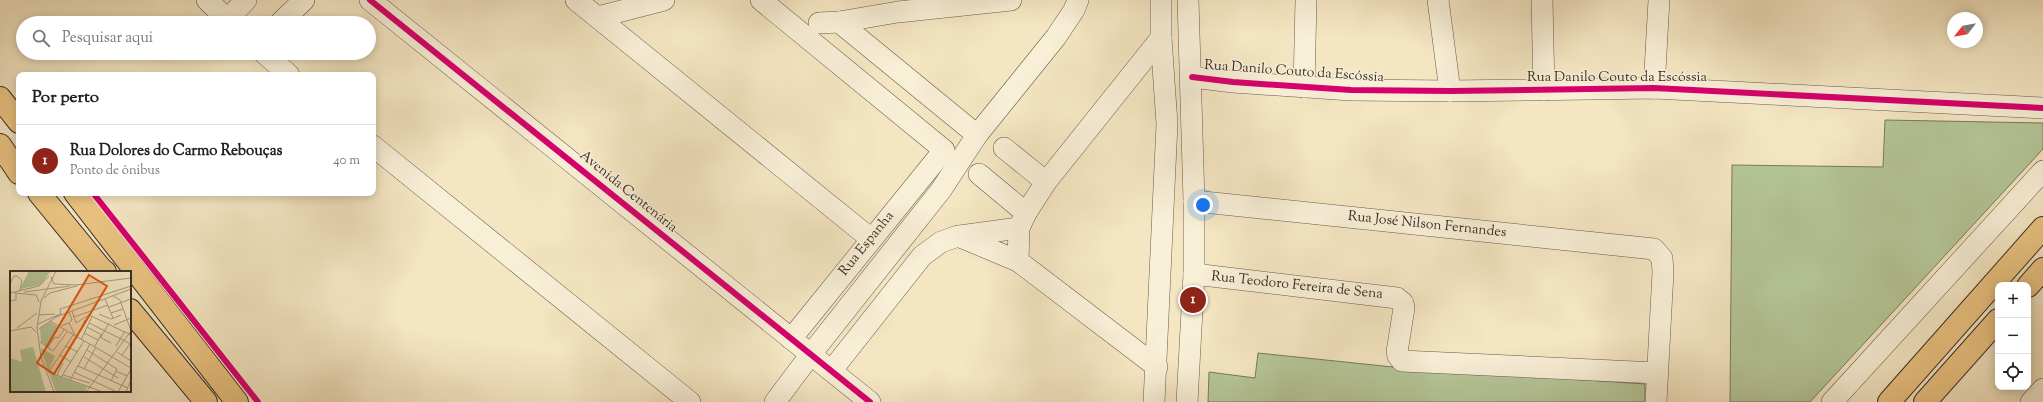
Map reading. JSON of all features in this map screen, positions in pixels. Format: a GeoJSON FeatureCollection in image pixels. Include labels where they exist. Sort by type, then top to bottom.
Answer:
{"type":"FeatureCollection","features":[{"type":"Feature","properties":{"kind":"main road"},"geometry":{"type":"LineString","coordinates":[[0,98],[16,118]]}},
{"type":"Feature","properties":{"kind":"main road"},"geometry":{"type":"LineString","coordinates":[[0,145],[16,169]]}},
{"type":"Feature","properties":{"kind":"main road"},"geometry":{"type":"LineString","coordinates":[[36,196],[97,271]]}},
{"type":"Feature","properties":{"kind":"main road"},"geometry":{"type":"LineString","coordinates":[[41,196],[104,271]]}},
{"type":"Feature","properties":{"kind":"main road"},"geometry":{"type":"LineString","coordinates":[[77,196],[237,402]]}},
{"type":"Feature","properties":{"kind":"main road"},"geometry":{"type":"LineString","coordinates":[[1889,402],[2043,228]]}},
{"type":"Feature","properties":{"kind":"main road"},"geometry":{"type":"LineString","coordinates":[[113,271],[119,264],[115,244]]}},
{"type":"Feature","properties":{"kind":"main road"},"geometry":{"type":"LineString","coordinates":[[2031,283],[2043,269]]}},
{"type":"Feature","properties":{"kind":"main road"},"geometry":{"type":"LineString","coordinates":[[131,311],[206,402]]}},
{"type":"Feature","properties":{"kind":"main road"},"geometry":{"type":"LineString","coordinates":[[1925,402],[1995,323]]}},
{"type":"Feature","properties":{"kind":"street"},"geometry":{"type":"LineString","coordinates":[[206,0],[224,16]]}},
{"type":"Feature","properties":{"kind":"street"},"geometry":{"type":"LineString","coordinates":[[233,16],[246,0]]}},
{"type":"Feature","properties":{"kind":"street"},"geometry":{"type":"LineString","coordinates":[[287,16],[304,0]]}},
{"type":"Feature","properties":{"kind":"street","name":"Avenida Centenária"},"geometry":{"type":"LineString","coordinates":[[370,0],[870,402]]}},
{"type":"Feature","properties":{"kind":"street"},"geometry":{"type":"LineString","coordinates":[[576,0],[871,239]]}},
{"type":"Feature","properties":{"kind":"street"},"geometry":{"type":"LineString","coordinates":[[598,17],[664,0]]}},
{"type":"Feature","properties":{"kind":"street","name":"Rua Espanha"},"geometry":{"type":"LineString","coordinates":[[761,0],[944,150],[791,339]]}},
{"type":"Feature","properties":{"kind":"street"},"geometry":{"type":"LineString","coordinates":[[977,135],[829,22],[898,6],[1011,0]]}},
{"type":"Feature","properties":{"kind":"street"},"geometry":{"type":"LineString","coordinates":[[775,402],[810,354],[941,190],[977,135],[1056,37],[1074,10],[1078,0]]}},
{"type":"Feature","properties":{"kind":"street"},"geometry":{"type":"LineString","coordinates":[[1154,402],[1157,367],[1167,124],[1161,38],[1161,0]]}},
{"type":"Feature","properties":{"kind":"street"},"geometry":{"type":"LineString","coordinates":[[1187,402],[1194,274],[1192,77],[1188,0]]}},
{"type":"Feature","properties":{"kind":"street"},"geometry":{"type":"LineString","coordinates":[[1304,87],[1306,0]]}},
{"type":"Feature","properties":{"kind":"street"},"geometry":{"type":"LineString","coordinates":[[1438,0],[1450,91]]}},
{"type":"Feature","properties":{"kind":"street"},"geometry":{"type":"LineString","coordinates":[[1542,0],[1544,90]]}},
{"type":"Feature","properties":{"kind":"street"},"geometry":{"type":"LineString","coordinates":[[1654,88],[1659,0]]}},
{"type":"Feature","properties":{"kind":"street"},"geometry":{"type":"LineString","coordinates":[[1018,260],[1022,220],[1046,182],[1161,38]]}},
{"type":"Feature","properties":{"kind":"street"},"geometry":{"type":"LineString","coordinates":[[272,60],[286,72]]}},
{"type":"Feature","properties":{"kind":"street","name":"Rua Danilo Couto da Escóssia"},"geometry":{"type":"LineString","coordinates":[[1192,77],[1233,82],[1351,90],[1450,91],[1654,88],[2043,108]]}},
{"type":"Feature","properties":{"kind":"street"},"geometry":{"type":"LineString","coordinates":[[376,148],[690,402]]}},
{"type":"Feature","properties":{"kind":"street"},"geometry":{"type":"LineString","coordinates":[[1004,148],[1046,182]]}},
{"type":"Feature","properties":{"kind":"street"},"geometry":{"type":"LineString","coordinates":[[1832,402],[2043,171]]}},
{"type":"Feature","properties":{"kind":"street"},"geometry":{"type":"LineString","coordinates":[[979,174],[1022,220]]}},
{"type":"Feature","properties":{"kind":"street","name":"Rua José Nilson Fernandes"},"geometry":{"type":"LineString","coordinates":[[1194,201],[1654,249],[1659,252],[1662,258],[1663,272],[1657,373]]}},
{"type":"Feature","properties":{"kind":"street"},"geometry":{"type":"LineString","coordinates":[[832,370],[922,256],[941,242],[958,236],[1022,220]]}},
{"type":"Feature","properties":{"kind":"street"},"geometry":{"type":"LineString","coordinates":[[958,236],[1018,260],[1157,367]]}},
{"type":"Feature","properties":{"kind":"street"},"geometry":{"type":"LineString","coordinates":[[881,264],[902,282]]}},
{"type":"Feature","properties":{"kind":"street","name":"Rua Teodoro Fereira de Sena"},"geometry":{"type":"LineString","coordinates":[[1194,274],[1393,296],[1400,300],[1404,308],[1397,352],[1400,360],[1657,373]]}},
{"type":"Feature","properties":{"kind":"street"},"geometry":{"type":"LineString","coordinates":[[1656,402],[1657,373]]}},
{"type":"Feature","properties":{"kind":"street"},"geometry":{"type":"LineString","coordinates":[[2031,402],[2043,389]]}},
{"type":"Feature","properties":{"kind":"green space"},"geometry":{"type":"Polygon","coordinates":[[[1885,120],[2043,123],[2043,149],[1810,402],[1730,402],[1732,165],[1883,167],[1885,120]]]}},
{"type":"Feature","properties":{"kind":"green space"},"geometry":{"type":"Polygon","coordinates":[[[1258,353],[1393,367],[1645,384],[1645,402],[1208,402],[1209,372],[1255,378],[1258,353]]]}},
{"type":"Feature","properties":{"kind":"cycle path"},"geometry":{"type":"LineString","coordinates":[[370,0],[870,402]]}},
{"type":"Feature","properties":{"kind":"cycle path"},"geometry":{"type":"LineString","coordinates":[[1192,77],[1233,82],[1351,90],[1450,91],[1654,88],[2043,108]]}},
{"type":"Feature","properties":{"kind":"cycle path"},"geometry":{"type":"LineString","coordinates":[[95,196],[258,402]]}},
{"type":"Feature","properties":{"kind":"place","name":"Rua Dolores do Carmo Rebouças"},"geometry":{"type":"Point","coordinates":[1193,300]}}]}
